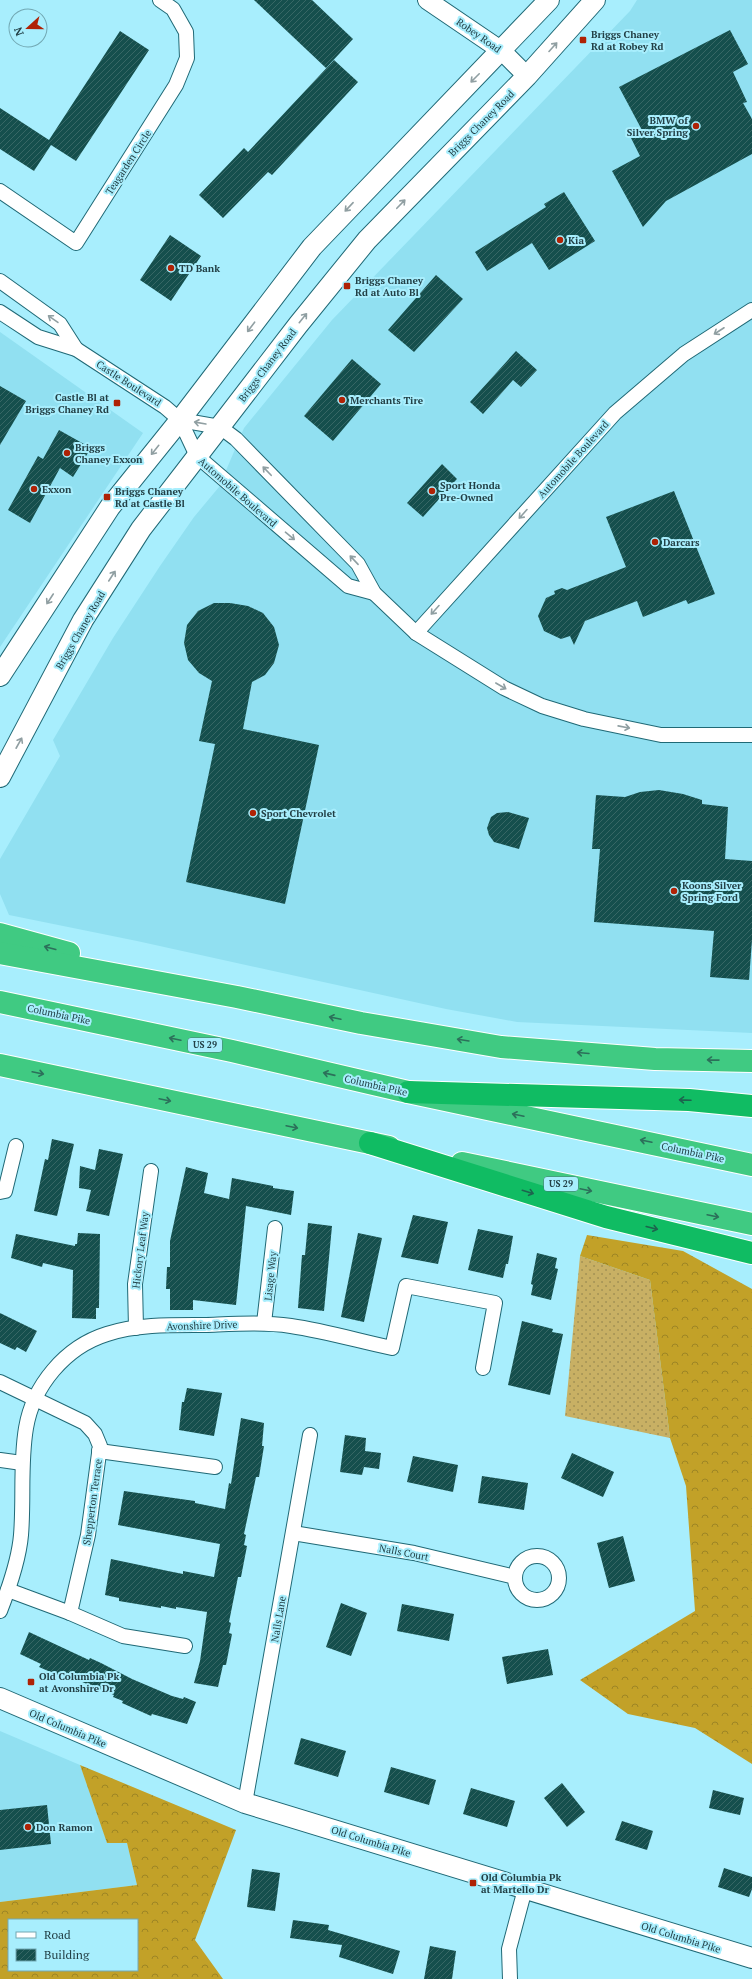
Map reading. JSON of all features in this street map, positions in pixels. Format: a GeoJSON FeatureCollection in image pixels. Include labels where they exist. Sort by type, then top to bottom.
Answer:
{"type":"FeatureCollection","features":[{"type":"Feature","properties":{"kind":"highway"},"geometry":{"type":"LineString","coordinates":[[0,934],[237,998]]}},
{"type":"Feature","properties":{"kind":"highway"},"geometry":{"type":"LineString","coordinates":[[0,953],[237,998],[361,1024],[501,1047],[655,1059],[752,1061]]}},
{"type":"Feature","properties":{"kind":"highway","name":"Columbia Pike"},"geometry":{"type":"LineString","coordinates":[[0,1002],[232,1051],[408,1092],[752,1165]]}},
{"type":"Feature","properties":{"kind":"highway","name":"US 29"},"geometry":{"type":"LineString","coordinates":[[0,1065],[752,1224]]}},
{"type":"Feature","properties":{"kind":"highway"},"geometry":{"type":"LineString","coordinates":[[408,1092],[689,1100],[752,1106]]}},
{"type":"Feature","properties":{"kind":"highway"},"geometry":{"type":"LineString","coordinates":[[370,1144],[606,1217],[752,1253]]}},
{"type":"Feature","properties":{"kind":"main road"},"geometry":{"type":"LineString","coordinates":[[0,676],[110,507],[180,420],[312,247],[395,159],[502,51],[549,0]]}},
{"type":"Feature","properties":{"kind":"main road","name":"Briggs Chaney Road"},"geometry":{"type":"LineString","coordinates":[[0,778],[83,620],[141,529],[298,325],[367,240],[527,76],[596,0]]}},
{"type":"Feature","properties":{"kind":"main road","name":"Old Columbia Pike"},"geometry":{"type":"LineString","coordinates":[[0,1698],[246,1803],[752,1958]]}},
{"type":"Feature","properties":{"kind":"street","name":"Teagarden Circle"},"geometry":{"type":"LineString","coordinates":[[0,192],[76,243],[176,85],[188,58],[186,32],[173,9],[160,0]]}},
{"type":"Feature","properties":{"kind":"street","name":"Robey Road"},"geometry":{"type":"LineString","coordinates":[[427,0],[502,51],[527,76]]}},
{"type":"Feature","properties":{"kind":"street","name":"Castle Boulevard"},"geometry":{"type":"LineString","coordinates":[[0,281],[60,324],[76,349]]}},
{"type":"Feature","properties":{"kind":"street","name":"Automobile Boulevard"},"geometry":{"type":"LineString","coordinates":[[416,633],[615,413],[684,354],[752,310]]}},
{"type":"Feature","properties":{"kind":"street","name":"Castle Boulevard"},"geometry":{"type":"LineString","coordinates":[[0,312],[38,337],[76,349],[165,407],[180,420]]}},
{"type":"Feature","properties":{"kind":"street","name":"Automobile Boulevard"},"geometry":{"type":"LineString","coordinates":[[180,420],[220,427],[236,439],[358,564],[374,593],[416,633],[504,688],[542,706],[584,719],[661,735],[752,735]]}},
{"type":"Feature","properties":{"kind":"street","name":"Automobile Boulevard"},"geometry":{"type":"LineString","coordinates":[[180,420],[197,456],[348,586],[374,593]]}},
{"type":"Feature","properties":{"kind":"street"},"geometry":{"type":"LineString","coordinates":[[0,1192],[5,1191],[16,1146]]}},
{"type":"Feature","properties":{"kind":"street","name":"Hickory Leaf Way"},"geometry":{"type":"LineString","coordinates":[[136,1328],[135,1284],[150,1171]]}},
{"type":"Feature","properties":{"kind":"street","name":"Lisage Way"},"geometry":{"type":"LineString","coordinates":[[264,1323],[275,1228]]}},
{"type":"Feature","properties":{"kind":"street","name":"Avonshire Drive"},"geometry":{"type":"LineString","coordinates":[[0,1611],[8,1590],[21,1536],[22,1463],[26,1428],[34,1399],[46,1379],[63,1359],[83,1345],[106,1334],[136,1328],[264,1323],[292,1326],[392,1348],[406,1286],[495,1304],[483,1368]]}},
{"type":"Feature","properties":{"kind":"street","name":"Shepperton Terrace"},"geometry":{"type":"LineString","coordinates":[[0,1382],[84,1423],[95,1434],[100,1446],[88,1535],[70,1613]]}},
{"type":"Feature","properties":{"kind":"street","name":"Nalls Lane"},"geometry":{"type":"LineString","coordinates":[[246,1803],[310,1435]]}},
{"type":"Feature","properties":{"kind":"street"},"geometry":{"type":"LineString","coordinates":[[99,1451],[215,1467]]}},
{"type":"Feature","properties":{"kind":"street"},"geometry":{"type":"LineString","coordinates":[[0,1460],[22,1463]]}},
{"type":"Feature","properties":{"kind":"street","name":"Nalls Court"},"geometry":{"type":"LineString","coordinates":[[293,1533],[414,1553],[515,1577]]}},
{"type":"Feature","properties":{"kind":"street"},"geometry":{"type":"LineString","coordinates":[[8,1590],[70,1613],[123,1636],[185,1646]]}},
{"type":"Feature","properties":{"kind":"street"},"geometry":{"type":"LineString","coordinates":[[510,1979],[509,1948],[526,1889]]}},
{"type":"Feature","properties":{"kind":"shaded area"},"geometry":{"type":"Polygon","coordinates":[[[637,0],[752,0],[752,1033],[517,1022],[446,1009],[137,941],[9,915],[0,894],[0,859],[60,756],[53,740],[113,638],[160,566],[194,517],[219,487],[244,428],[332,320],[630,11],[637,0]]]}},
{"type":"Feature","properties":{"kind":"shaded area"},"geometry":{"type":"Polygon","coordinates":[[[0,332],[143,433],[0,647],[0,332]]]}},
{"type":"Feature","properties":{"kind":"shaded area"},"geometry":{"type":"Polygon","coordinates":[[[580,1256],[650,1280],[670,1438],[565,1416],[580,1256]]]}},
{"type":"Feature","properties":{"kind":"shaded area"},"geometry":{"type":"Polygon","coordinates":[[[0,1731],[80,1765],[107,1842],[127,1843],[137,1885],[0,1902],[0,1731]]]}},
{"type":"Feature","properties":{"kind":"green space"},"geometry":{"type":"Polygon","coordinates":[[[587,1235],[683,1251],[752,1289],[752,1764],[695,1728],[628,1714],[580,1680],[695,1611],[686,1486],[670,1438],[650,1280],[580,1256],[587,1235]]]}},
{"type":"Feature","properties":{"kind":"green space"},"geometry":{"type":"Polygon","coordinates":[[[80,1765],[236,1830],[195,1940],[223,1979],[0,1979],[0,1902],[137,1885],[127,1843],[107,1843],[80,1765]]]}},
{"type":"Feature","properties":{"kind":"building"},"geometry":{"type":"Polygon","coordinates":[[[254,0],[312,0],[353,39],[326,68],[254,0]]]}},
{"type":"Feature","properties":{"kind":"building","name":"BMW of Silver Spring"},"geometry":{"type":"Polygon","coordinates":[[[730,30],[748,64],[733,72],[747,102],[743,103],[752,119],[752,154],[666,201],[643,227],[612,171],[640,156],[631,138],[643,132],[619,87],[730,30]]]}},
{"type":"Feature","properties":{"kind":"building"},"geometry":{"type":"Polygon","coordinates":[[[120,31],[149,50],[76,161],[51,145],[34,171],[0,149],[0,108],[49,140],[120,31]]]}},
{"type":"Feature","properties":{"kind":"building"},"geometry":{"type":"Polygon","coordinates":[[[334,60],[358,82],[272,175],[268,172],[223,218],[199,195],[244,148],[248,152],[334,60]]]}},
{"type":"Feature","properties":{"kind":"building"},"geometry":{"type":"Polygon","coordinates":[[[564,192],[595,241],[549,270],[532,243],[487,271],[475,252],[546,207],[544,204],[564,192]]]}},
{"type":"Feature","properties":{"kind":"building","name":"TD Bank"},"geometry":{"type":"Polygon","coordinates":[[[170,235],[201,256],[171,301],[140,280],[170,235]]]}},
{"type":"Feature","properties":{"kind":"building"},"geometry":{"type":"Polygon","coordinates":[[[436,275],[463,299],[414,352],[388,330],[436,275]]]}},
{"type":"Feature","properties":{"kind":"building"},"geometry":{"type":"Polygon","coordinates":[[[516,351],[537,370],[521,387],[513,380],[483,414],[470,402],[516,351]]]}},
{"type":"Feature","properties":{"kind":"building","name":"Merchants Tire"},"geometry":{"type":"Polygon","coordinates":[[[352,359],[381,384],[333,441],[304,416],[352,359]]]}},
{"type":"Feature","properties":{"kind":"building"},"geometry":{"type":"Polygon","coordinates":[[[0,386],[26,401],[0,445],[0,386]]]}},
{"type":"Feature","properties":{"kind":"building"},"geometry":{"type":"Polygon","coordinates":[[[59,430],[91,448],[73,477],[60,468],[30,523],[8,510],[38,456],[43,459],[59,430]]]}},
{"type":"Feature","properties":{"kind":"building","name":"Sport Honda Pre-Owned"},"geometry":{"type":"Polygon","coordinates":[[[442,464],[457,479],[423,517],[407,503],[442,464]]]}},
{"type":"Feature","properties":{"kind":"building","name":"Darcars"},"geometry":{"type":"Polygon","coordinates":[[[674,491],[715,594],[688,604],[686,600],[643,617],[637,601],[585,621],[574,645],[570,636],[561,639],[544,631],[538,616],[546,598],[555,594],[554,591],[562,588],[567,590],[626,567],[606,517],[674,491]]]}},
{"type":"Feature","properties":{"kind":"building","name":"Sport Chevrolet"},"geometry":{"type":"Polygon","coordinates":[[[214,603],[230,603],[248,606],[263,613],[274,627],[279,645],[274,663],[265,675],[252,682],[243,729],[319,745],[285,904],[186,882],[215,744],[199,741],[212,681],[199,673],[188,660],[184,643],[187,625],[198,611],[214,603]]]}},
{"type":"Feature","properties":{"kind":"building","name":"Koons Silver Spring Ford"},"geometry":{"type":"Polygon","coordinates":[[[659,790],[683,794],[702,800],[702,804],[728,807],[725,859],[752,861],[752,940],[749,980],[710,977],[714,931],[594,922],[600,849],[592,849],[596,795],[625,797],[640,792],[659,790]]]}},
{"type":"Feature","properties":{"kind":"building"},"geometry":{"type":"Polygon","coordinates":[[[508,812],[529,818],[519,849],[494,842],[489,835],[487,828],[491,817],[497,813],[508,812]]]}},
{"type":"Feature","properties":{"kind":"building"},"geometry":{"type":"Polygon","coordinates":[[[52,1139],[74,1144],[57,1216],[34,1211],[45,1159],[48,1160],[52,1139]]]}},
{"type":"Feature","properties":{"kind":"building"},"geometry":{"type":"Polygon","coordinates":[[[99,1149],[123,1154],[109,1216],[86,1211],[91,1190],[79,1188],[80,1166],[95,1170],[99,1149]]]}},
{"type":"Feature","properties":{"kind":"building"},"geometry":{"type":"Polygon","coordinates":[[[186,1167],[208,1173],[204,1193],[229,1199],[232,1178],[273,1186],[273,1188],[294,1191],[291,1215],[246,1206],[236,1305],[193,1300],[193,1310],[170,1310],[170,1289],[166,1289],[167,1267],[170,1267],[170,1241],[186,1167]]]}},
{"type":"Feature","properties":{"kind":"building"},"geometry":{"type":"Polygon","coordinates":[[[413,1215],[448,1222],[438,1264],[401,1257],[413,1215]]]}},
{"type":"Feature","properties":{"kind":"building"},"geometry":{"type":"Polygon","coordinates":[[[308,1223],[332,1226],[324,1311],[298,1308],[302,1255],[305,1255],[308,1223]]]}},
{"type":"Feature","properties":{"kind":"building"},"geometry":{"type":"Polygon","coordinates":[[[478,1229],[513,1236],[508,1264],[506,1264],[503,1278],[468,1270],[478,1229]]]}},
{"type":"Feature","properties":{"kind":"building"},"geometry":{"type":"Polygon","coordinates":[[[78,1233],[100,1234],[99,1308],[96,1308],[96,1319],[72,1318],[73,1270],[43,1263],[42,1267],[11,1258],[16,1234],[75,1246],[75,1244],[77,1244],[78,1233]]]}},
{"type":"Feature","properties":{"kind":"building"},"geometry":{"type":"Polygon","coordinates":[[[358,1233],[382,1238],[364,1322],[341,1317],[358,1233]]]}},
{"type":"Feature","properties":{"kind":"building"},"geometry":{"type":"Polygon","coordinates":[[[537,1253],[557,1258],[555,1268],[558,1269],[551,1300],[531,1295],[533,1285],[531,1284],[537,1253]]]}},
{"type":"Feature","properties":{"kind":"building"},"geometry":{"type":"Polygon","coordinates":[[[0,1313],[37,1331],[26,1352],[17,1347],[15,1350],[0,1343],[0,1313]]]}},
{"type":"Feature","properties":{"kind":"building"},"geometry":{"type":"Polygon","coordinates":[[[522,1321],[553,1329],[552,1332],[563,1334],[550,1395],[508,1385],[522,1321]]]}},
{"type":"Feature","properties":{"kind":"building"},"geometry":{"type":"Polygon","coordinates":[[[187,1388],[222,1393],[214,1436],[179,1430],[182,1402],[184,1402],[187,1388]]]}},
{"type":"Feature","properties":{"kind":"building"},"geometry":{"type":"Polygon","coordinates":[[[241,1418],[264,1423],[262,1446],[264,1446],[259,1477],[256,1477],[244,1534],[246,1535],[244,1545],[247,1546],[241,1577],[238,1577],[229,1622],[231,1623],[229,1633],[232,1634],[226,1665],[223,1665],[218,1687],[194,1683],[200,1661],[207,1612],[176,1607],[176,1609],[161,1606],[161,1608],[119,1601],[119,1598],[105,1595],[111,1559],[183,1574],[183,1571],[214,1577],[220,1544],[118,1525],[124,1491],[195,1501],[195,1503],[225,1509],[229,1483],[231,1484],[241,1418]]]}},
{"type":"Feature","properties":{"kind":"building"},"geometry":{"type":"Polygon","coordinates":[[[345,1435],[366,1438],[365,1451],[381,1453],[379,1469],[364,1467],[362,1475],[340,1472],[345,1435]]]}},
{"type":"Feature","properties":{"kind":"building"},"geometry":{"type":"Polygon","coordinates":[[[572,1453],[614,1472],[603,1497],[561,1478],[572,1453]]]}},
{"type":"Feature","properties":{"kind":"building"},"geometry":{"type":"Polygon","coordinates":[[[413,1456],[458,1465],[453,1492],[407,1482],[413,1456]]]}},
{"type":"Feature","properties":{"kind":"building"},"geometry":{"type":"Polygon","coordinates":[[[482,1476],[528,1483],[524,1510],[478,1503],[482,1476]]]}},
{"type":"Feature","properties":{"kind":"building"},"geometry":{"type":"Polygon","coordinates":[[[623,1536],[635,1581],[609,1588],[597,1543],[623,1536]]]}},
{"type":"Feature","properties":{"kind":"building"},"geometry":{"type":"Polygon","coordinates":[[[341,1603],[367,1613],[351,1656],[326,1647],[341,1603]]]}},
{"type":"Feature","properties":{"kind":"building"},"geometry":{"type":"Polygon","coordinates":[[[402,1604],[454,1614],[449,1641],[397,1631],[402,1604]]]}},
{"type":"Feature","properties":{"kind":"building"},"geometry":{"type":"Polygon","coordinates":[[[29,1632],[172,1696],[183,1699],[184,1697],[196,1702],[187,1724],[152,1714],[151,1716],[122,1703],[123,1701],[113,1697],[114,1695],[70,1677],[69,1680],[39,1667],[41,1664],[20,1654],[29,1632]]]}},
{"type":"Feature","properties":{"kind":"building"},"geometry":{"type":"Polygon","coordinates":[[[548,1649],[553,1675],[507,1684],[502,1657],[548,1649]]]}},
{"type":"Feature","properties":{"kind":"building"},"geometry":{"type":"Polygon","coordinates":[[[301,1738],[346,1751],[338,1777],[294,1764],[301,1738]]]}},
{"type":"Feature","properties":{"kind":"building"},"geometry":{"type":"Polygon","coordinates":[[[391,1767],[436,1780],[429,1805],[384,1792],[391,1767]]]}},
{"type":"Feature","properties":{"kind":"building"},"geometry":{"type":"Polygon","coordinates":[[[562,1783],[585,1812],[567,1827],[544,1798],[562,1783]]]}},
{"type":"Feature","properties":{"kind":"building"},"geometry":{"type":"Polygon","coordinates":[[[471,1788],[515,1801],[507,1827],[463,1814],[471,1788]]]}},
{"type":"Feature","properties":{"kind":"building"},"geometry":{"type":"Polygon","coordinates":[[[713,1790],[744,1798],[740,1815],[709,1808],[713,1790]]]}},
{"type":"Feature","properties":{"kind":"building","name":"Don Ramon"},"geometry":{"type":"Polygon","coordinates":[[[47,1805],[51,1844],[0,1850],[0,1810],[47,1805]]]}},
{"type":"Feature","properties":{"kind":"building"},"geometry":{"type":"Polygon","coordinates":[[[622,1821],[653,1831],[647,1850],[615,1840],[622,1821]]]}},
{"type":"Feature","properties":{"kind":"building"},"geometry":{"type":"Polygon","coordinates":[[[724,1868],[752,1877],[752,1889],[749,1897],[718,1887],[724,1868]]]}},
{"type":"Feature","properties":{"kind":"building"},"geometry":{"type":"Polygon","coordinates":[[[252,1869],[280,1873],[275,1911],[247,1907],[252,1869]]]}},
{"type":"Feature","properties":{"kind":"building"},"geometry":{"type":"Polygon","coordinates":[[[293,1920],[329,1925],[328,1930],[400,1951],[393,1974],[339,1957],[342,1945],[290,1938],[293,1920]]]}},
{"type":"Feature","properties":{"kind":"building"},"geometry":{"type":"Polygon","coordinates":[[[430,1946],[456,1951],[452,1979],[424,1979],[430,1946]]]}},
{"type":"Feature","properties":{"kind":"place","name":"Briggs Chaney Rd at Robey Rd"},"geometry":{"type":"Point","coordinates":[583,40]}},
{"type":"Feature","properties":{"kind":"place","name":"BMW of Silver Spring"},"geometry":{"type":"Point","coordinates":[696,126]}},
{"type":"Feature","properties":{"kind":"place","name":"Kia"},"geometry":{"type":"Point","coordinates":[560,240]}},
{"type":"Feature","properties":{"kind":"place","name":"TD Bank"},"geometry":{"type":"Point","coordinates":[171,268]}},
{"type":"Feature","properties":{"kind":"place","name":"Briggs Chaney Rd at Auto Bl"},"geometry":{"type":"Point","coordinates":[347,286]}},
{"type":"Feature","properties":{"kind":"place","name":"Merchants Tire"},"geometry":{"type":"Point","coordinates":[342,400]}},
{"type":"Feature","properties":{"kind":"place","name":"Castle Bl at Briggs Chaney Rd"},"geometry":{"type":"Point","coordinates":[117,403]}},
{"type":"Feature","properties":{"kind":"place","name":"Briggs Chaney Exxon"},"geometry":{"type":"Point","coordinates":[67,453]}},
{"type":"Feature","properties":{"kind":"place","name":"Exxon"},"geometry":{"type":"Point","coordinates":[34,489]}},
{"type":"Feature","properties":{"kind":"place","name":"Sport Honda Pre-Owned"},"geometry":{"type":"Point","coordinates":[432,491]}},
{"type":"Feature","properties":{"kind":"place","name":"Briggs Chaney Rd at Castle Bl"},"geometry":{"type":"Point","coordinates":[107,497]}},
{"type":"Feature","properties":{"kind":"place","name":"Darcars"},"geometry":{"type":"Point","coordinates":[655,542]}},
{"type":"Feature","properties":{"kind":"place","name":"Sport Chevrolet"},"geometry":{"type":"Point","coordinates":[253,813]}},
{"type":"Feature","properties":{"kind":"place","name":"Koons Silver Spring Ford"},"geometry":{"type":"Point","coordinates":[674,891]}},
{"type":"Feature","properties":{"kind":"place","name":"Old Columbia Pk at Avonshire Dr"},"geometry":{"type":"Point","coordinates":[31,1682]}},
{"type":"Feature","properties":{"kind":"place","name":"Don Ramon"},"geometry":{"type":"Point","coordinates":[28,1827]}},
{"type":"Feature","properties":{"kind":"place","name":"Old Columbia Pk at Martello Dr"},"geometry":{"type":"Point","coordinates":[473,1883]}}]}
